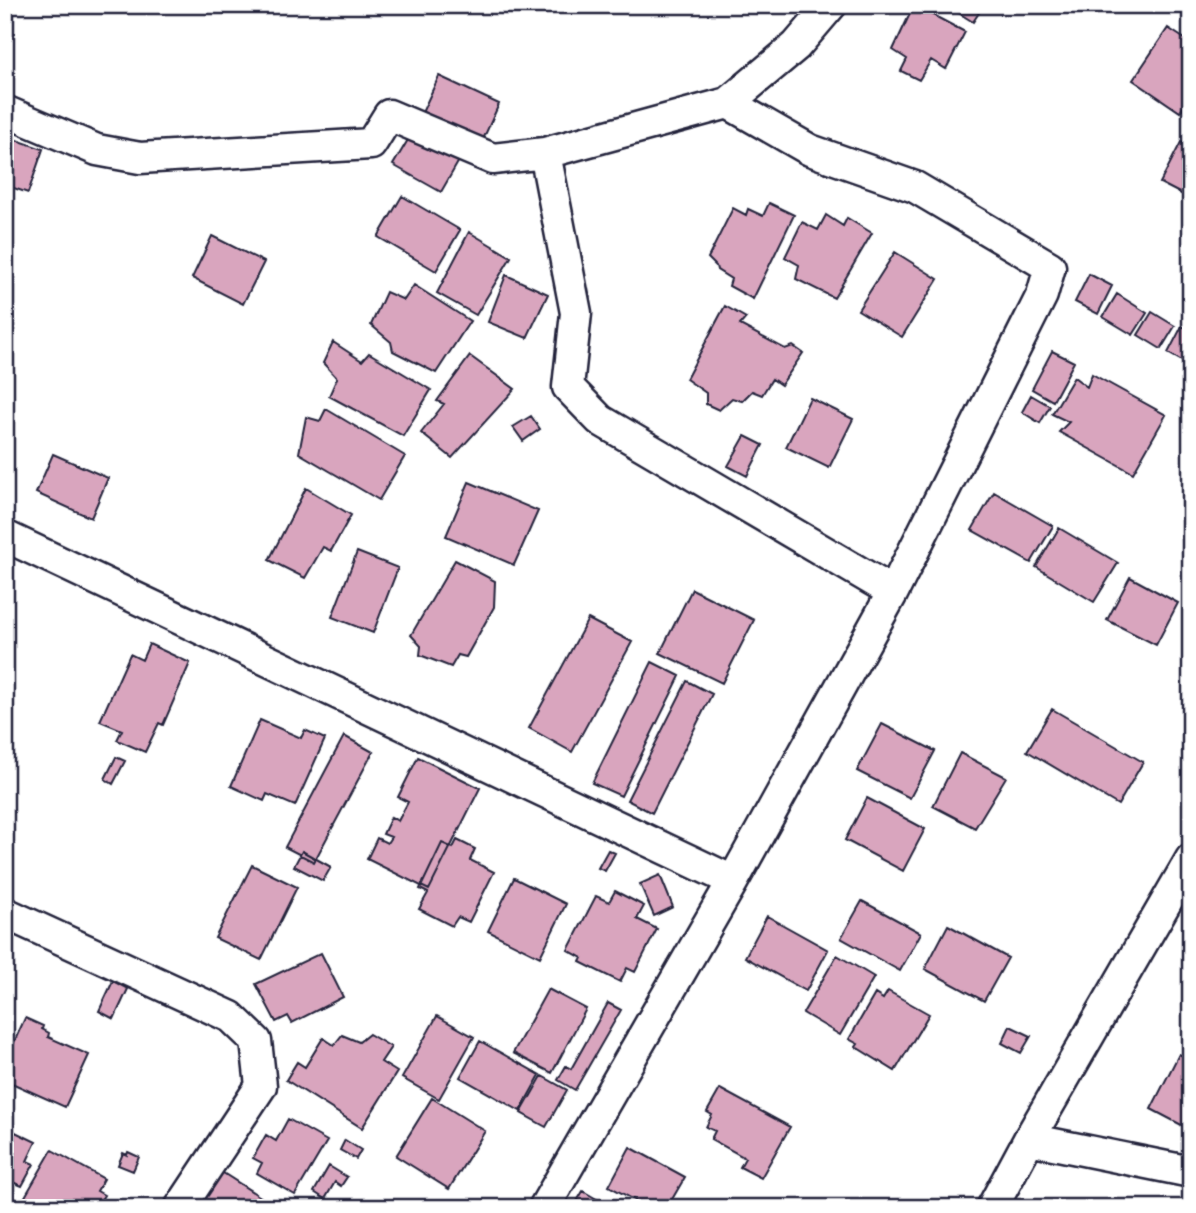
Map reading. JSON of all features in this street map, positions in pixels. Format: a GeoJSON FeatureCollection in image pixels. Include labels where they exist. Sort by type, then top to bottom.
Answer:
{"type":"FeatureCollection","features":[{"type":"Feature","properties":{"kind":"street"},"geometry":{"type":"LineString","coordinates":[[5,111],[97,150],[141,158],[371,145],[388,115],[493,159],[545,153],[728,103],[796,46],[831,5]]}},
{"type":"Feature","properties":{"kind":"street"},"geometry":{"type":"LineString","coordinates":[[544,1208],[733,881],[893,592],[1042,295],[1050,267],[915,187],[810,150],[728,103]]}},
{"type":"Feature","properties":{"kind":"street"},"geometry":{"type":"LineString","coordinates":[[545,153],[576,313],[568,387],[600,420],[893,592]]}},
{"type":"Feature","properties":{"kind":"street"},"geometry":{"type":"LineString","coordinates":[[5,536],[733,881]]}},
{"type":"Feature","properties":{"kind":"street"},"geometry":{"type":"LineString","coordinates":[[992,1208],[1191,859]]}},
{"type":"Feature","properties":{"kind":"street"},"geometry":{"type":"LineString","coordinates":[[5,913],[231,1017],[256,1041],[261,1086],[180,1208]]}},
{"type":"Feature","properties":{"kind":"street"},"geometry":{"type":"LineString","coordinates":[[1029,1139],[1191,1172]]}},
{"type":"Feature","properties":{"kind":"building"},"geometry":{"type":"Polygon","coordinates":[[[914,5],[965,32],[946,69],[931,60],[919,80],[901,71],[907,59],[893,50],[914,5]]]}},
{"type":"Feature","properties":{"kind":"building"},"geometry":{"type":"Polygon","coordinates":[[[946,5],[984,5],[973,22],[946,5]]]}},
{"type":"Feature","properties":{"kind":"building"},"geometry":{"type":"Polygon","coordinates":[[[1168,28],[1191,43],[1191,95],[1180,112],[1133,80],[1168,28]]]}},
{"type":"Feature","properties":{"kind":"building"},"geometry":{"type":"Polygon","coordinates":[[[439,76],[499,104],[481,144],[420,117],[439,76]]]}},
{"type":"Feature","properties":{"kind":"building"},"geometry":{"type":"Polygon","coordinates":[[[412,133],[460,159],[441,192],[393,165],[412,133]]]}},
{"type":"Feature","properties":{"kind":"building"},"geometry":{"type":"Polygon","coordinates":[[[5,136],[43,149],[28,193],[5,185],[5,136]]]}},
{"type":"Feature","properties":{"kind":"building"},"geometry":{"type":"Polygon","coordinates":[[[1181,142],[1191,147],[1191,199],[1160,183],[1181,142]]]}},
{"type":"Feature","properties":{"kind":"building"},"geometry":{"type":"Polygon","coordinates":[[[402,196],[460,230],[436,271],[378,237],[402,196]]]}},
{"type":"Feature","properties":{"kind":"building"},"geometry":{"type":"Polygon","coordinates":[[[769,203],[794,215],[753,299],[729,286],[731,279],[717,270],[708,258],[733,208],[746,215],[748,209],[763,216],[769,203]]]}},
{"type":"Feature","properties":{"kind":"building"},"geometry":{"type":"Polygon","coordinates":[[[826,215],[843,226],[847,218],[872,233],[834,298],[796,279],[799,265],[785,257],[802,222],[818,230],[826,215]]]}},
{"type":"Feature","properties":{"kind":"building"},"geometry":{"type":"Polygon","coordinates":[[[469,232],[511,257],[476,315],[437,293],[469,232]]]}},
{"type":"Feature","properties":{"kind":"building"},"geometry":{"type":"Polygon","coordinates":[[[212,236],[264,262],[243,304],[192,278],[212,236]]]}},
{"type":"Feature","properties":{"kind":"building"},"geometry":{"type":"Polygon","coordinates":[[[895,252],[938,279],[902,337],[858,310],[895,252]]]}},
{"type":"Feature","properties":{"kind":"building"},"geometry":{"type":"Polygon","coordinates":[[[1089,274],[1112,286],[1098,314],[1075,302],[1089,274]]]}},
{"type":"Feature","properties":{"kind":"building"},"geometry":{"type":"Polygon","coordinates":[[[506,275],[548,294],[527,338],[488,322],[506,275]]]}},
{"type":"Feature","properties":{"kind":"building"},"geometry":{"type":"Polygon","coordinates":[[[414,285],[470,321],[436,373],[393,351],[391,342],[371,325],[386,292],[404,300],[414,285]]]}},
{"type":"Feature","properties":{"kind":"building"},"geometry":{"type":"Polygon","coordinates":[[[1117,294],[1147,313],[1133,335],[1103,317],[1117,294]]]}},
{"type":"Feature","properties":{"kind":"building"},"geometry":{"type":"Polygon","coordinates":[[[725,306],[746,318],[740,325],[785,349],[793,346],[803,353],[781,385],[772,379],[762,395],[752,391],[742,401],[732,398],[719,410],[706,404],[706,393],[686,379],[725,306]]]}},
{"type":"Feature","properties":{"kind":"building"},"geometry":{"type":"Polygon","coordinates":[[[1152,312],[1175,326],[1161,349],[1138,335],[1152,312]]]}},
{"type":"Feature","properties":{"kind":"building"},"geometry":{"type":"Polygon","coordinates":[[[1182,326],[1191,331],[1191,366],[1168,353],[1182,326]]]}},
{"type":"Feature","properties":{"kind":"building"},"geometry":{"type":"Polygon","coordinates":[[[333,342],[362,361],[369,353],[431,390],[403,436],[329,396],[337,378],[323,363],[333,342]]]}},
{"type":"Feature","properties":{"kind":"building"},"geometry":{"type":"Polygon","coordinates":[[[1052,351],[1074,362],[1053,401],[1032,389],[1052,351]]]}},
{"type":"Feature","properties":{"kind":"building"},"geometry":{"type":"Polygon","coordinates":[[[470,356],[515,389],[452,458],[421,433],[444,404],[437,401],[470,356]]]}},
{"type":"Feature","properties":{"kind":"building"},"geometry":{"type":"Polygon","coordinates":[[[1092,374],[1166,415],[1133,473],[1059,432],[1069,422],[1052,414],[1074,377],[1087,387],[1092,374]]]}},
{"type":"Feature","properties":{"kind":"building"},"geometry":{"type":"Polygon","coordinates":[[[1031,395],[1050,406],[1040,423],[1022,412],[1031,395]]]}},
{"type":"Feature","properties":{"kind":"building"},"geometry":{"type":"Polygon","coordinates":[[[810,398],[853,419],[829,468],[786,447],[810,398]]]}},
{"type":"Feature","properties":{"kind":"building"},"geometry":{"type":"Polygon","coordinates":[[[326,409],[405,456],[379,500],[299,453],[306,417],[320,421],[326,409]]]}},
{"type":"Feature","properties":{"kind":"building"},"geometry":{"type":"Polygon","coordinates":[[[531,416],[540,429],[523,441],[513,427],[531,416]]]}},
{"type":"Feature","properties":{"kind":"building"},"geometry":{"type":"Polygon","coordinates":[[[745,436],[763,445],[747,476],[728,466],[745,436]]]}},
{"type":"Feature","properties":{"kind":"building"},"geometry":{"type":"Polygon","coordinates":[[[53,454],[108,478],[91,518],[36,493],[53,454]]]}},
{"type":"Feature","properties":{"kind":"building"},"geometry":{"type":"Polygon","coordinates":[[[469,482],[538,511],[514,565],[446,536],[469,482]]]}},
{"type":"Feature","properties":{"kind":"building"},"geometry":{"type":"Polygon","coordinates":[[[306,488],[351,515],[331,551],[323,547],[305,578],[269,560],[306,488]]]}},
{"type":"Feature","properties":{"kind":"building"},"geometry":{"type":"Polygon","coordinates":[[[994,492],[1053,526],[1031,563],[972,530],[994,492]]]}},
{"type":"Feature","properties":{"kind":"building"},"geometry":{"type":"Polygon","coordinates":[[[1059,528],[1118,563],[1094,602],[1036,567],[1059,528]]]}},
{"type":"Feature","properties":{"kind":"building"},"geometry":{"type":"Polygon","coordinates":[[[357,552],[398,568],[373,633],[332,617],[357,552]]]}},
{"type":"Feature","properties":{"kind":"building"},"geometry":{"type":"Polygon","coordinates":[[[455,560],[495,581],[494,607],[466,657],[458,655],[451,667],[420,655],[421,646],[411,635],[455,560]]]}},
{"type":"Feature","properties":{"kind":"building"},"geometry":{"type":"Polygon","coordinates":[[[1130,577],[1178,603],[1156,645],[1107,620],[1130,577]]]}},
{"type":"Feature","properties":{"kind":"building"},"geometry":{"type":"Polygon","coordinates":[[[692,589],[754,620],[722,683],[660,653],[692,589]]]}},
{"type":"Feature","properties":{"kind":"building"},"geometry":{"type":"Polygon","coordinates":[[[588,619],[632,642],[572,752],[529,728],[588,619]]]}},
{"type":"Feature","properties":{"kind":"building"},"geometry":{"type":"Polygon","coordinates":[[[149,644],[190,663],[163,725],[159,723],[145,752],[117,740],[122,730],[100,721],[130,654],[142,660],[149,644]]]}},
{"type":"Feature","properties":{"kind":"building"},"geometry":{"type":"Polygon","coordinates":[[[652,662],[680,676],[621,796],[592,783],[652,662]]]}},
{"type":"Feature","properties":{"kind":"building"},"geometry":{"type":"Polygon","coordinates":[[[687,681],[712,694],[652,813],[627,800],[687,681]]]}},
{"type":"Feature","properties":{"kind":"building"},"geometry":{"type":"Polygon","coordinates":[[[1052,709],[1143,762],[1118,805],[1027,751],[1052,709]]]}},
{"type":"Feature","properties":{"kind":"building"},"geometry":{"type":"Polygon","coordinates":[[[260,720],[301,738],[305,730],[325,739],[295,806],[267,794],[264,801],[231,786],[260,720]]]}},
{"type":"Feature","properties":{"kind":"building"},"geometry":{"type":"Polygon","coordinates":[[[882,724],[935,751],[910,798],[857,771],[882,724]]]}},
{"type":"Feature","properties":{"kind":"building"},"geometry":{"type":"Polygon","coordinates":[[[344,736],[373,752],[314,862],[285,847],[344,736]]]}},
{"type":"Feature","properties":{"kind":"building"},"geometry":{"type":"Polygon","coordinates":[[[960,753],[1006,777],[975,828],[933,806],[960,753]]]}},
{"type":"Feature","properties":{"kind":"building"},"geometry":{"type":"Polygon","coordinates":[[[116,757],[125,761],[113,784],[105,779],[116,757]]]}},
{"type":"Feature","properties":{"kind":"building"},"geometry":{"type":"Polygon","coordinates":[[[418,757],[480,788],[429,890],[367,859],[377,838],[387,843],[391,837],[383,834],[391,817],[398,821],[408,802],[398,797],[418,757]]]}},
{"type":"Feature","properties":{"kind":"building"},"geometry":{"type":"Polygon","coordinates":[[[867,798],[925,829],[903,871],[845,840],[867,798]]]}},
{"type":"Feature","properties":{"kind":"building"},"geometry":{"type":"Polygon","coordinates":[[[457,840],[475,849],[470,860],[494,872],[469,922],[458,917],[452,926],[419,909],[428,893],[420,889],[442,843],[453,848],[457,840]]]}},
{"type":"Feature","properties":{"kind":"building"},"geometry":{"type":"Polygon","coordinates":[[[608,850],[615,853],[605,871],[598,868],[608,850]]]}},
{"type":"Feature","properties":{"kind":"building"},"geometry":{"type":"Polygon","coordinates":[[[302,851],[331,867],[323,881],[294,866],[302,851]]]}},
{"type":"Feature","properties":{"kind":"building"},"geometry":{"type":"Polygon","coordinates":[[[252,865],[297,887],[261,960],[215,938],[252,865]]]}},
{"type":"Feature","properties":{"kind":"building"},"geometry":{"type":"Polygon","coordinates":[[[660,875],[673,907],[654,916],[640,884],[660,875]]]}},
{"type":"Feature","properties":{"kind":"building"},"geometry":{"type":"Polygon","coordinates":[[[514,878],[566,904],[540,957],[488,931],[514,878]]]}},
{"type":"Feature","properties":{"kind":"building"},"geometry":{"type":"Polygon","coordinates":[[[615,891],[644,906],[637,919],[657,929],[635,972],[627,968],[620,982],[580,962],[582,958],[568,950],[596,896],[609,902],[615,891]]]}},
{"type":"Feature","properties":{"kind":"building"},"geometry":{"type":"Polygon","coordinates":[[[862,901],[921,933],[900,971],[841,938],[862,901]]]}},
{"type":"Feature","properties":{"kind":"building"},"geometry":{"type":"Polygon","coordinates":[[[767,916],[828,950],[806,991],[745,957],[767,916]]]}},
{"type":"Feature","properties":{"kind":"building"},"geometry":{"type":"Polygon","coordinates":[[[948,925],[1008,958],[984,1001],[925,969],[948,925]]]}},
{"type":"Feature","properties":{"kind":"building"},"geometry":{"type":"Polygon","coordinates":[[[321,953],[343,997],[292,1023],[288,1016],[276,1022],[256,984],[321,953]]]}},
{"type":"Feature","properties":{"kind":"building"},"geometry":{"type":"Polygon","coordinates":[[[837,955],[874,977],[840,1035],[803,1013],[837,955]]]}},
{"type":"Feature","properties":{"kind":"building"},"geometry":{"type":"Polygon","coordinates":[[[113,981],[128,989],[114,1019],[99,1011],[113,981]]]}},
{"type":"Feature","properties":{"kind":"building"},"geometry":{"type":"Polygon","coordinates":[[[548,989],[586,1009],[552,1073],[513,1053],[548,989]]]}},
{"type":"Feature","properties":{"kind":"building"},"geometry":{"type":"Polygon","coordinates":[[[888,991],[929,1014],[895,1071],[856,1047],[858,1044],[849,1039],[875,994],[883,999],[888,991]]]}},
{"type":"Feature","properties":{"kind":"building"},"geometry":{"type":"Polygon","coordinates":[[[608,1003],[621,1010],[575,1090],[558,1080],[566,1066],[571,1069],[608,1003]]]}},
{"type":"Feature","properties":{"kind":"building"},"geometry":{"type":"Polygon","coordinates":[[[437,1016],[474,1037],[439,1099],[402,1078],[437,1016]]]}},
{"type":"Feature","properties":{"kind":"building"},"geometry":{"type":"Polygon","coordinates":[[[25,1018],[43,1026],[42,1029],[49,1033],[48,1037],[89,1055],[65,1107],[5,1080],[5,1062],[25,1018]]]}},
{"type":"Feature","properties":{"kind":"building"},"geometry":{"type":"Polygon","coordinates":[[[1010,1026],[1031,1036],[1021,1053],[1002,1043],[1010,1026]]]}},
{"type":"Feature","properties":{"kind":"building"},"geometry":{"type":"Polygon","coordinates":[[[369,1034],[391,1047],[381,1062],[397,1072],[362,1128],[286,1080],[297,1062],[305,1067],[323,1038],[334,1045],[342,1035],[359,1042],[369,1034]]]}},
{"type":"Feature","properties":{"kind":"building"},"geometry":{"type":"Polygon","coordinates":[[[480,1041],[540,1075],[520,1111],[460,1077],[480,1041]]]}},
{"type":"Feature","properties":{"kind":"building"},"geometry":{"type":"Polygon","coordinates":[[[1179,1054],[1191,1060],[1191,1130],[1151,1109],[1179,1054]]]}},
{"type":"Feature","properties":{"kind":"building"},"geometry":{"type":"Polygon","coordinates":[[[542,1076],[567,1090],[546,1127],[521,1113],[542,1076]]]}},
{"type":"Feature","properties":{"kind":"building"},"geometry":{"type":"Polygon","coordinates":[[[720,1089],[790,1127],[761,1178],[740,1167],[745,1158],[711,1139],[715,1131],[706,1127],[712,1115],[707,1112],[720,1089]]]}},
{"type":"Feature","properties":{"kind":"building"},"geometry":{"type":"Polygon","coordinates":[[[432,1098],[485,1131],[449,1189],[396,1156],[432,1098]]]}},
{"type":"Feature","properties":{"kind":"building"},"geometry":{"type":"Polygon","coordinates":[[[288,1119],[327,1141],[295,1195],[257,1173],[262,1163],[253,1158],[266,1135],[276,1141],[288,1119]]]}},
{"type":"Feature","properties":{"kind":"building"},"geometry":{"type":"Polygon","coordinates":[[[5,1127],[36,1142],[27,1161],[34,1164],[22,1186],[5,1179],[5,1127]]]}},
{"type":"Feature","properties":{"kind":"building"},"geometry":{"type":"Polygon","coordinates":[[[345,1140],[361,1150],[356,1159],[340,1150],[345,1140]]]}},
{"type":"Feature","properties":{"kind":"building"},"geometry":{"type":"Polygon","coordinates":[[[630,1147],[685,1177],[667,1208],[633,1208],[636,1201],[609,1186],[630,1147]]]}},
{"type":"Feature","properties":{"kind":"building"},"geometry":{"type":"Polygon","coordinates":[[[52,1150],[104,1179],[97,1191],[104,1195],[96,1208],[19,1207],[52,1150]]]}},
{"type":"Feature","properties":{"kind":"building"},"geometry":{"type":"Polygon","coordinates":[[[128,1152],[139,1157],[133,1171],[118,1165],[123,1153],[127,1155],[128,1152]]]}},
{"type":"Feature","properties":{"kind":"building"},"geometry":{"type":"Polygon","coordinates":[[[329,1166],[347,1177],[341,1186],[335,1182],[325,1199],[314,1192],[329,1166]]]}},
{"type":"Feature","properties":{"kind":"building"},"geometry":{"type":"Polygon","coordinates":[[[220,1171],[273,1205],[271,1208],[198,1207],[220,1171]]]}},
{"type":"Feature","properties":{"kind":"building"},"geometry":{"type":"Polygon","coordinates":[[[583,1191],[600,1201],[596,1208],[584,1208],[576,1203],[583,1191]]]}}]}
